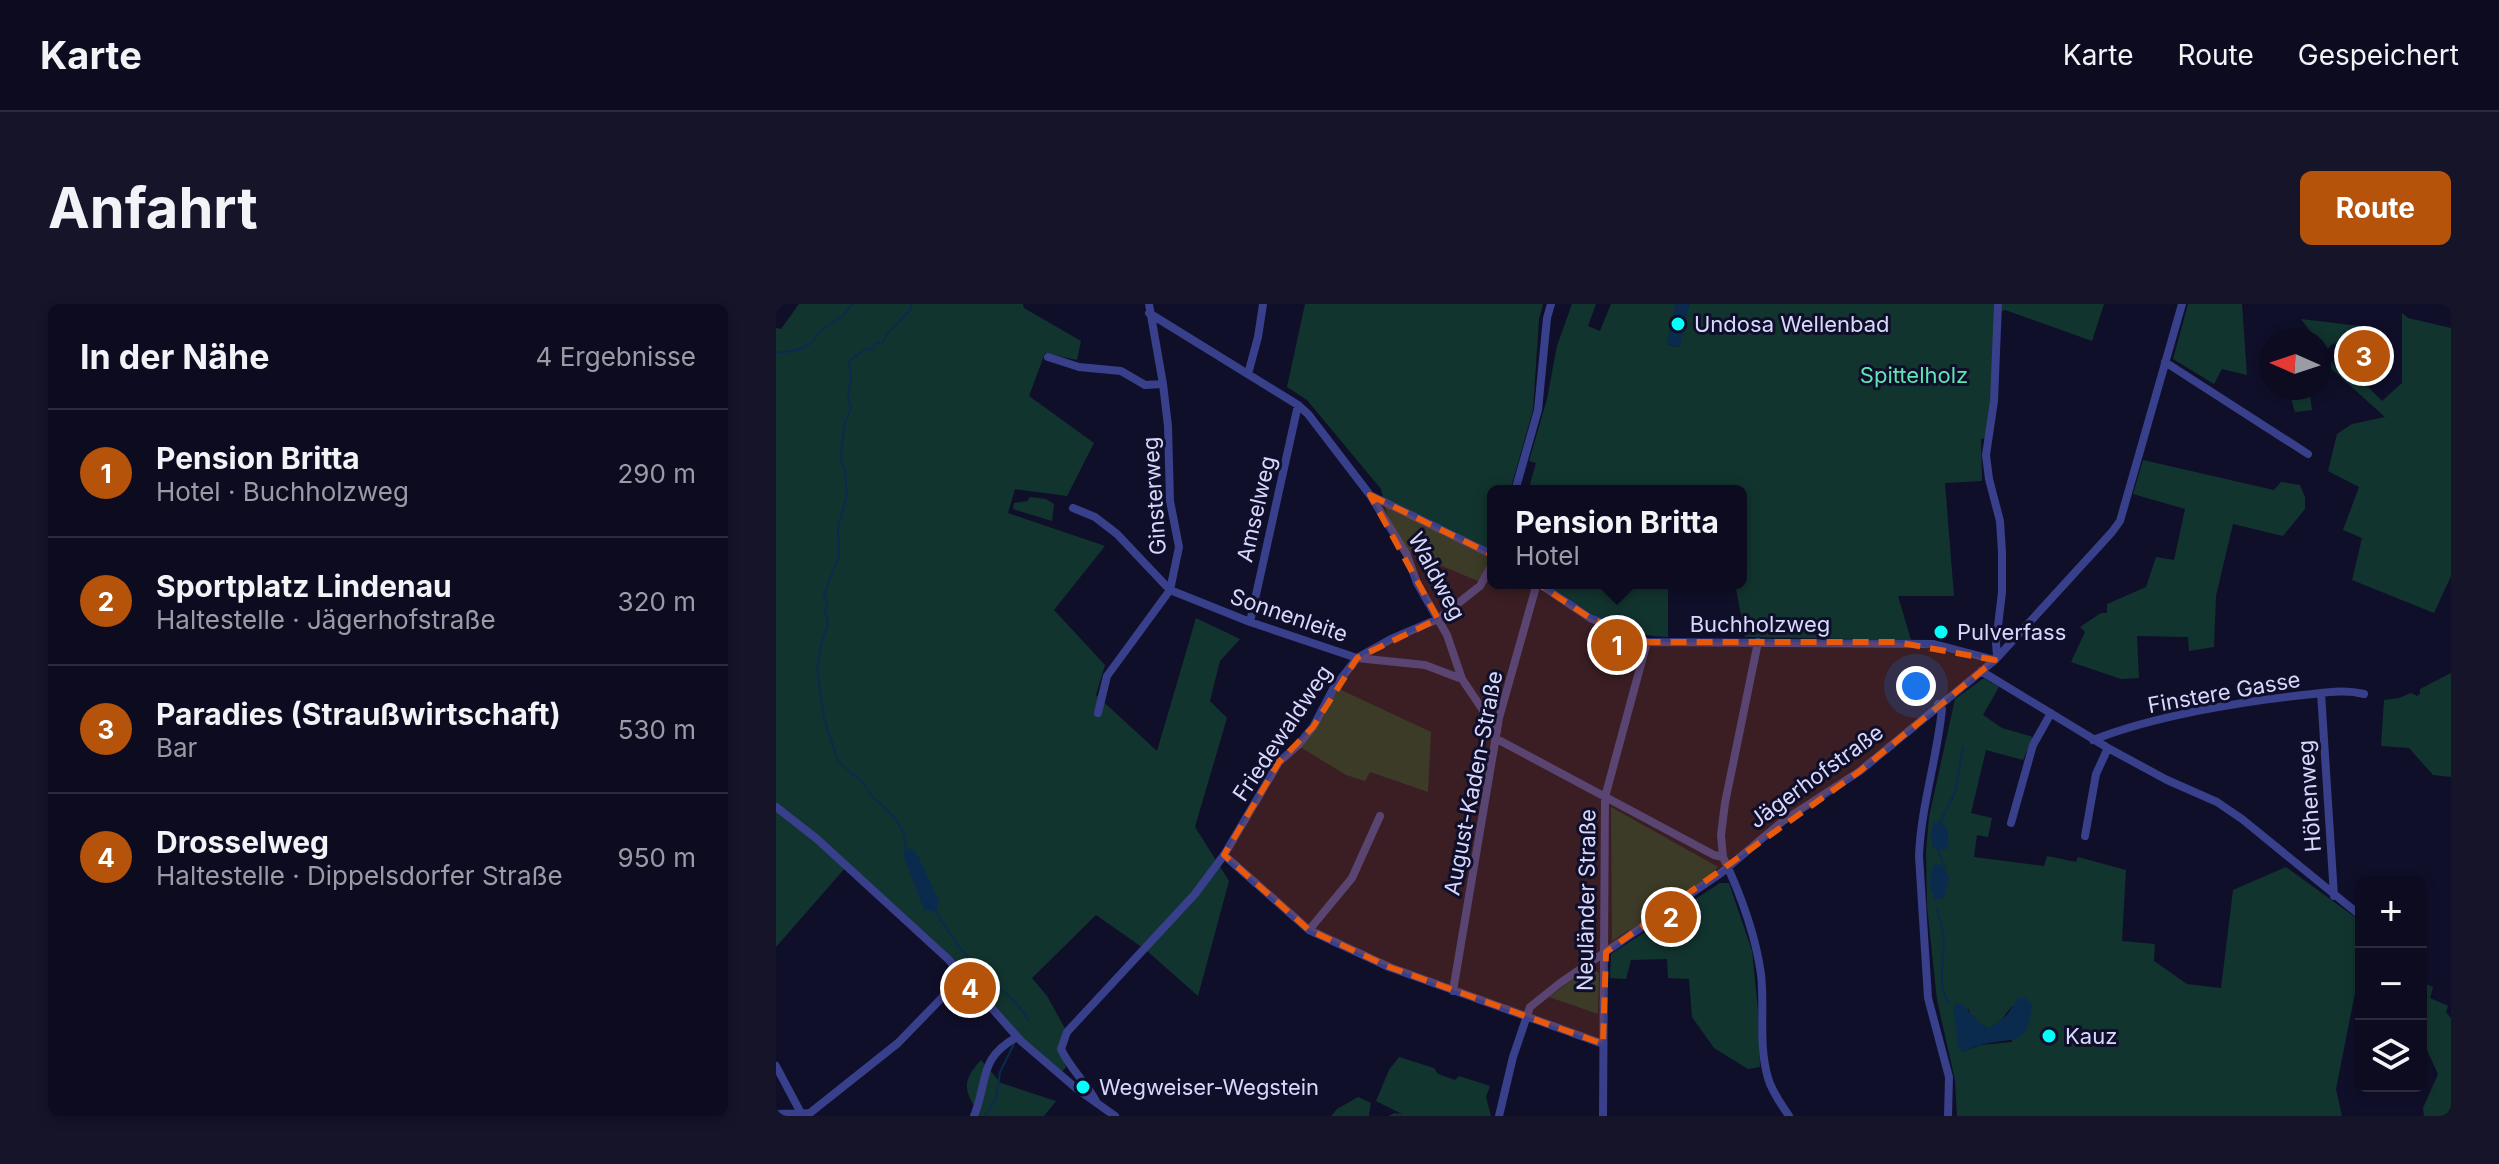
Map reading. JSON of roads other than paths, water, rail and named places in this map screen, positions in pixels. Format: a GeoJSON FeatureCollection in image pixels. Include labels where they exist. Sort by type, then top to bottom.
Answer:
{"type":"FeatureCollection","features":[{"type":"Feature","properties":{"kind":"street"},"geometry":{"type":"LineString","coordinates":[[1248,374],[1263,304]]}},
{"type":"Feature","properties":{"kind":"street"},"geometry":{"type":"LineString","coordinates":[[1517,485],[1538,410],[1544,340],[1551,304]]}},
{"type":"Feature","properties":{"kind":"street"},"geometry":{"type":"LineString","coordinates":[[1996,658],[2002,552],[2000,521],[1986,455],[1987,431],[1994,401],[1998,304]]}},
{"type":"Feature","properties":{"kind":"street","name":"Jägerhofstraße"},"geometry":{"type":"LineString","coordinates":[[1525,1018],[1530,1007],[1668,912],[1726,862],[1860,771],[1981,671],[2112,532],[2120,521],[2182,304]]}},
{"type":"Feature","properties":{"kind":"street"},"geometry":{"type":"LineString","coordinates":[[1147,307],[1298,405],[1370,495],[1487,552]]}},
{"type":"Feature","properties":{"kind":"street","name":"Ginsterweg"},"geometry":{"type":"LineString","coordinates":[[1098,713],[1107,676],[1170,590],[1179,547],[1170,501],[1168,426],[1163,384],[1147,307]]}},
{"type":"Feature","properties":{"kind":"street"},"geometry":{"type":"LineString","coordinates":[[1048,357],[1079,367],[1121,371],[1145,385],[1163,384]]}},
{"type":"Feature","properties":{"kind":"street"},"geometry":{"type":"LineString","coordinates":[[2165,362],[2308,454]]}},
{"type":"Feature","properties":{"kind":"street","name":"Amselweg"},"geometry":{"type":"LineString","coordinates":[[1250,622],[1298,405]]}},
{"type":"Feature","properties":{"kind":"street","name":"Waldweg"},"geometry":{"type":"LineString","coordinates":[[1370,495],[1407,555],[1417,583],[1447,635],[1462,679]]}},
{"type":"Feature","properties":{"kind":"street","name":"Sonnenleite"},"geometry":{"type":"LineString","coordinates":[[1073,508],[1095,517],[1117,534],[1170,590],[1250,622],[1357,658],[1425,665],[1462,679]]}},
{"type":"Feature","properties":{"kind":"street","name":"Friedewaldweg"},"geometry":{"type":"LineString","coordinates":[[1097,1103],[1068,1064],[1061,1049],[1067,1032],[1195,894],[1224,855],[1279,762],[1313,727],[1333,689],[1357,658],[1438,619],[1480,586],[1487,574]]}},
{"type":"Feature","properties":{"kind":"street","name":"August-Kaden-Straße"},"geometry":{"type":"LineString","coordinates":[[1453,991],[1496,735],[1536,589]]}},
{"type":"Feature","properties":{"kind":"street","name":"Buchholzweg"},"geometry":{"type":"LineString","coordinates":[[1547,589],[1590,618],[1647,642],[1934,644],[1996,658]]}},
{"type":"Feature","properties":{"kind":"street","name":"Neuländer Straße"},"geometry":{"type":"LineString","coordinates":[[1603,1116],[1605,797],[1647,642]]}},
{"type":"Feature","properties":{"kind":"street"},"geometry":{"type":"LineString","coordinates":[[1758,642],[1722,818],[1726,862],[1749,914],[1760,971],[1768,1079],[1789,1116]]}},
{"type":"Feature","properties":{"kind":"street"},"geometry":{"type":"LineString","coordinates":[[1981,671],[2093,740],[2229,810],[2355,912]]}},
{"type":"Feature","properties":{"kind":"street"},"geometry":{"type":"LineString","coordinates":[[1462,679],[1496,735],[1726,862]]}},
{"type":"Feature","properties":{"kind":"street","name":"Finstere Gasse"},"geometry":{"type":"LineString","coordinates":[[2093,740],[2210,709],[2321,693],[2346,691],[2364,694]]}},
{"type":"Feature","properties":{"kind":"street","name":"Höhenweg"},"geometry":{"type":"LineString","coordinates":[[2321,693],[2334,896]]}},
{"type":"Feature","properties":{"kind":"street"},"geometry":{"type":"LineString","coordinates":[[1938,704],[1942,709],[1939,740],[1920,834],[1919,856],[1928,998],[1949,1077],[1948,1116]]}},
{"type":"Feature","properties":{"kind":"street"},"geometry":{"type":"LineString","coordinates":[[2011,823],[2033,745],[2051,713]]}},
{"type":"Feature","properties":{"kind":"street"},"geometry":{"type":"LineString","coordinates":[[2085,836],[2096,774],[2108,748]]}},
{"type":"Feature","properties":{"kind":"street"},"geometry":{"type":"LineString","coordinates":[[776,807],[847,866],[963,976],[1017,1037],[1077,1089],[1115,1116]]}},
{"type":"Feature","properties":{"kind":"street"},"geometry":{"type":"LineString","coordinates":[[1309,930],[1352,878],[1380,816]]}},
{"type":"Feature","properties":{"kind":"street"},"geometry":{"type":"LineString","coordinates":[[1224,855],[1309,930],[1389,967],[1603,1044]]}},
{"type":"Feature","properties":{"kind":"street"},"geometry":{"type":"LineString","coordinates":[[779,1112],[810,1113],[898,1043],[963,976]]}},
{"type":"Feature","properties":{"kind":"street"},"geometry":{"type":"LineString","coordinates":[[1499,1116],[1525,1018]]}},
{"type":"Feature","properties":{"kind":"street"},"geometry":{"type":"LineString","coordinates":[[974,1116],[989,1060],[996,1050],[1017,1037]]}},
{"type":"Feature","properties":{"kind":"street"},"geometry":{"type":"LineString","coordinates":[[776,1066],[802,1115]]}},
{"type":"Feature","properties":{"kind":"water","name":"Undosa Wellenbad"},"geometry":{"type":"Polygon","coordinates":[[[1676,304],[1689,304],[1680,347],[1667,344],[1676,304]]]}},
{"type":"Feature","properties":{"kind":"water"},"geometry":{"type":"Polygon","coordinates":[[[1940,822],[1947,828],[1949,843],[1946,850],[1933,849],[1933,823],[1940,822]]]}},
{"type":"Feature","properties":{"kind":"water"},"geometry":{"type":"Polygon","coordinates":[[[905,848],[913,850],[918,856],[939,901],[936,912],[924,909],[903,855],[905,848]]]}},
{"type":"Feature","properties":{"kind":"water"},"geometry":{"type":"Polygon","coordinates":[[[1936,863],[1945,868],[1949,878],[1944,898],[1935,900],[1930,881],[1936,863]]]}},
{"type":"Feature","properties":{"kind":"water"},"geometry":{"type":"Polygon","coordinates":[[[2018,998],[2026,998],[2032,1004],[2023,1034],[1962,1052],[1958,1046],[1953,1007],[1956,1003],[1962,1004],[1983,1026],[1990,1028],[2007,1015],[2018,998]]]}},
{"type":"Feature","properties":{"kind":"waterway"},"geometry":{"type":"LineString","coordinates":[[776,353],[798,350],[811,343],[821,330],[843,316],[852,304]]}},
{"type":"Feature","properties":{"kind":"waterway"},"geometry":{"type":"LineString","coordinates":[[906,850],[904,835],[896,819],[838,761],[824,718],[817,668],[828,623],[824,594],[839,556],[838,528],[847,495],[840,457],[845,423],[851,408],[848,398],[851,379],[849,361],[867,348],[873,350],[875,343],[883,342],[911,309],[911,304]]}},
{"type":"Feature","properties":{"kind":"waterway"},"geometry":{"type":"LineString","coordinates":[[1940,822],[1955,792],[1963,747]]}},
{"type":"Feature","properties":{"kind":"waterway"},"geometry":{"type":"LineString","coordinates":[[1937,848],[1945,868]]}},
{"type":"Feature","properties":{"kind":"waterway"},"geometry":{"type":"LineString","coordinates":[[1937,909],[1944,942],[1943,988],[1949,1003]]}},
{"type":"Feature","properties":{"kind":"waterway"},"geometry":{"type":"LineString","coordinates":[[935,910],[964,953],[1015,1002],[1029,1021]]}},
{"type":"Feature","properties":{"kind":"waterway"},"geometry":{"type":"LineString","coordinates":[[985,1116],[996,1099],[1000,1072],[1014,1044]]}},
{"type":"Feature","properties":{"kind":"place","name":"Undosa Wellenbad"},"geometry":{"type":"Point","coordinates":[1678,324]}},
{"type":"Feature","properties":{"kind":"place","name":"Paradies (Straußwirtschaft)"},"geometry":{"type":"Point","coordinates":[2364,356]}},
{"type":"Feature","properties":{"kind":"place","name":"Pulverfass"},"geometry":{"type":"Point","coordinates":[1941,632]}},
{"type":"Feature","properties":{"kind":"place","name":"Pension Britta"},"geometry":{"type":"Point","coordinates":[1617,645]}},
{"type":"Feature","properties":{"kind":"place","name":"Sportplatz Lindenau"},"geometry":{"type":"Point","coordinates":[1671,917]}},
{"type":"Feature","properties":{"kind":"place","name":"Drosselweg"},"geometry":{"type":"Point","coordinates":[970,988]}},
{"type":"Feature","properties":{"kind":"place","name":"Kauz"},"geometry":{"type":"Point","coordinates":[2049,1036]}},
{"type":"Feature","properties":{"kind":"place","name":"Wegweiser-Wegstein"},"geometry":{"type":"Point","coordinates":[1083,1087]}},
{"type":"Feature","properties":{"kind":"park label","name":"Spittelholz"},"geometry":{"type":"Point","coordinates":[1914,375]}}]}
